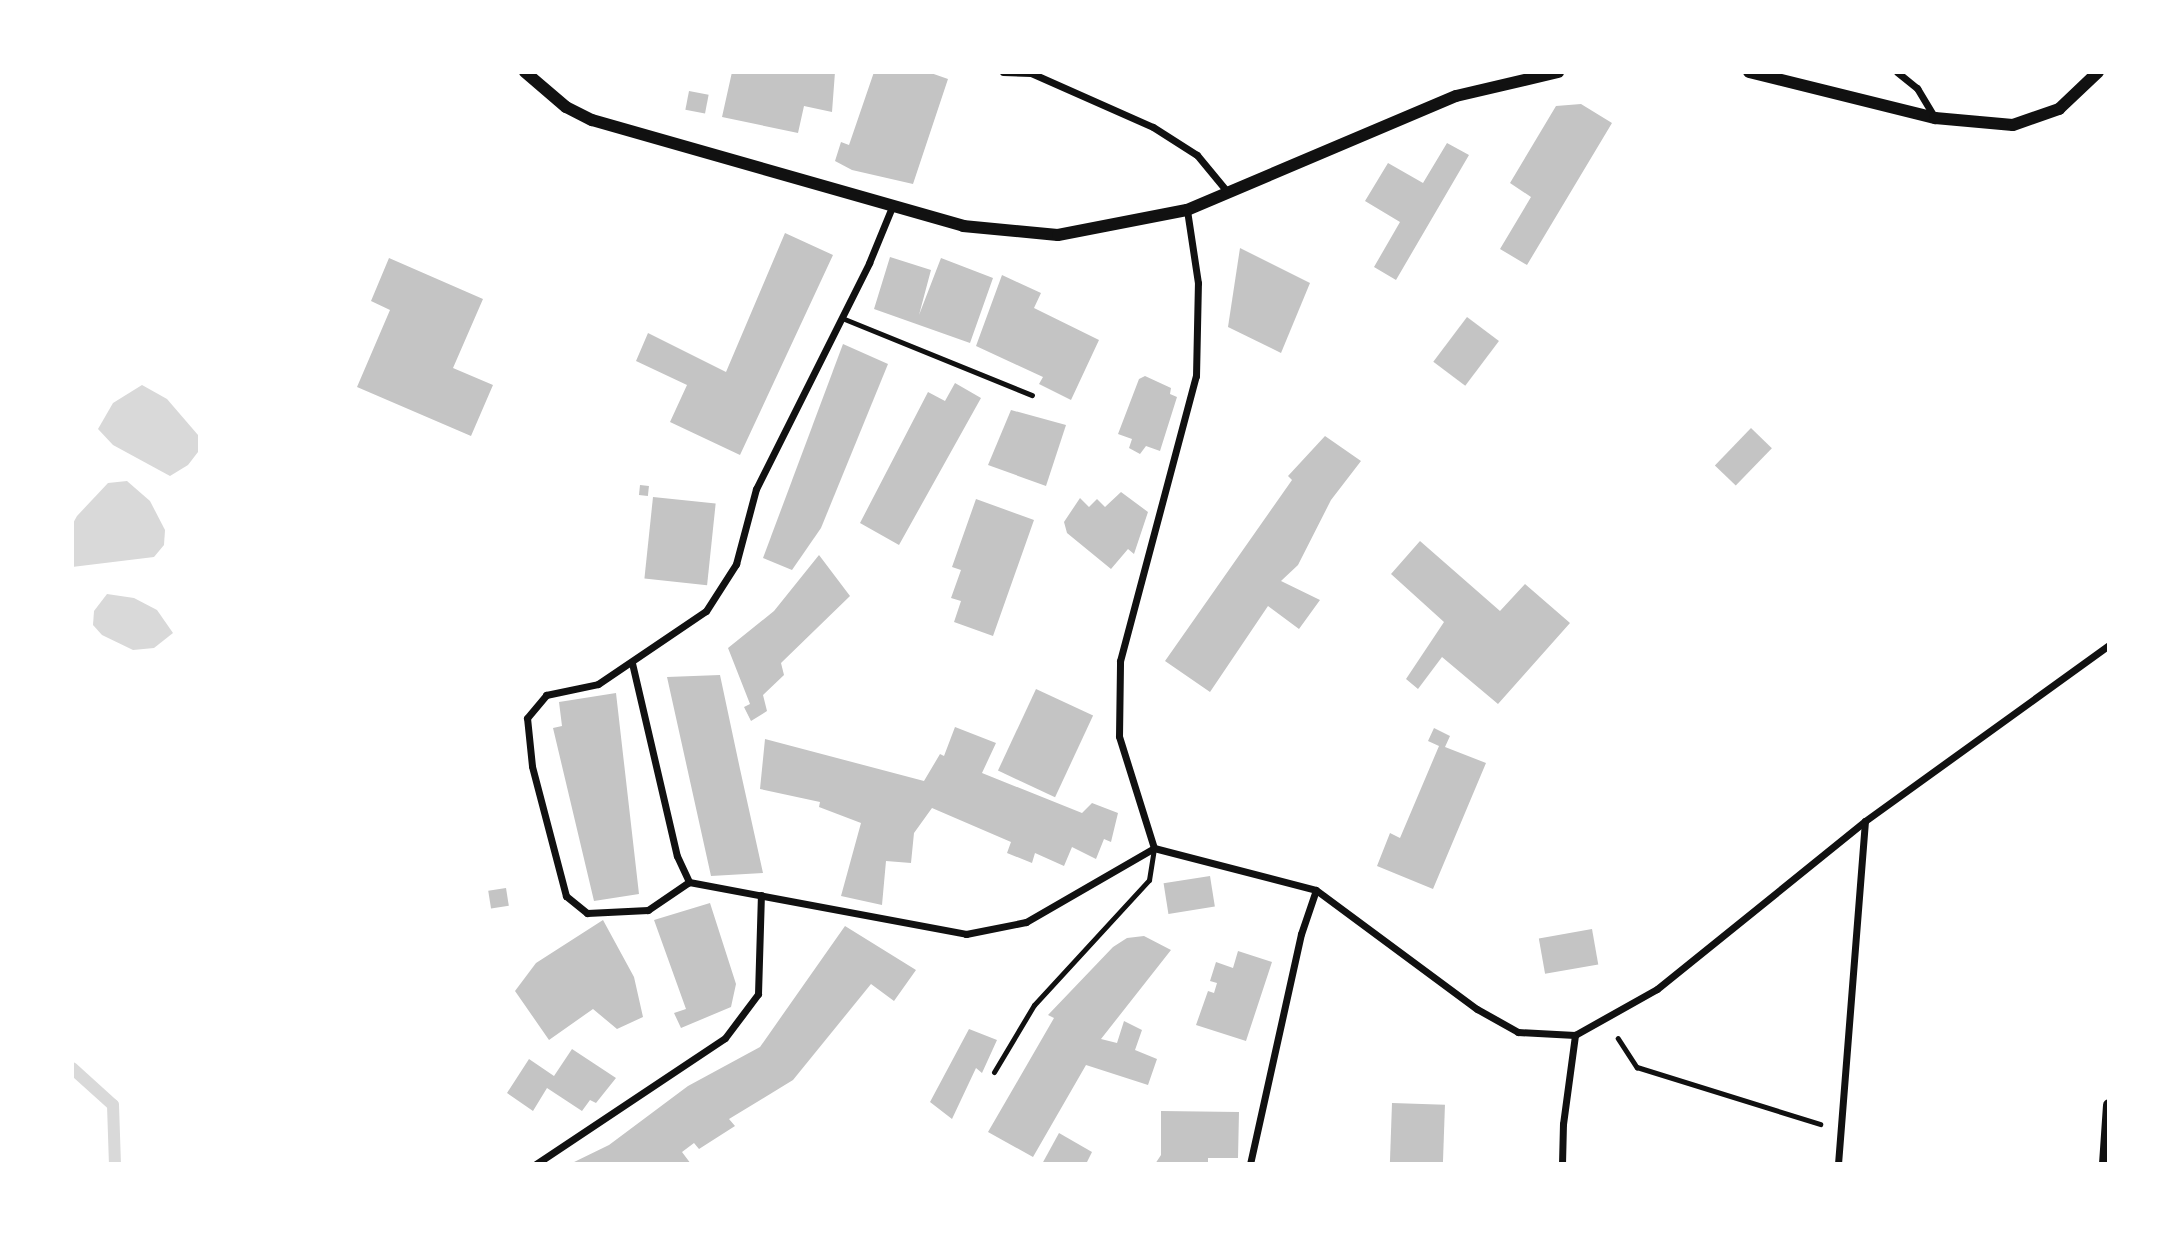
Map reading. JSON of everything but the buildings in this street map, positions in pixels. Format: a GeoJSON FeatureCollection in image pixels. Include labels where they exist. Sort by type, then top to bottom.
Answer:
{"type":"FeatureCollection","features":[{"type":"Feature","properties":{"kind":"street"},"geometry":{"type":"LineString","coordinates":[[525,72],[558,101],[592,121],[963,226],[1058,235],[1186,210],[1226,190],[1456,96],[1558,72]]}},
{"type":"Feature","properties":{"kind":"street"},"geometry":{"type":"LineString","coordinates":[[1003,72],[1031,72],[1153,127],[1198,155],[1226,190]]}},
{"type":"Feature","properties":{"kind":"street"},"geometry":{"type":"LineString","coordinates":[[1749,72],[1935,118],[2012,125],[2059,110],[2098,72]]}},
{"type":"Feature","properties":{"kind":"street"},"geometry":{"type":"LineString","coordinates":[[1897,72],[1917,88],[1935,118]]}},
{"type":"Feature","properties":{"kind":"street"},"geometry":{"type":"LineString","coordinates":[[892,207],[842,318],[755,489],[736,564],[706,611],[598,684],[546,695],[527,718],[532,766],[566,896],[587,913],[648,910],[689,883],[727,893],[761,895],[966,934],[1026,922],[1154,848],[1316,890],[1477,1009],[1518,1032],[1576,1035],[1657,989],[1865,821],[2109,645]]}},
{"type":"Feature","properties":{"kind":"street"},"geometry":{"type":"LineString","coordinates":[[1154,848],[1119,736],[1119,662],[1196,376],[1198,283],[1186,210]]}},
{"type":"Feature","properties":{"kind":"street"},"geometry":{"type":"LineString","coordinates":[[632,663],[677,856],[689,883]]}},
{"type":"Feature","properties":{"kind":"street"},"geometry":{"type":"LineString","coordinates":[[1838,1164],[1865,821]]}},
{"type":"Feature","properties":{"kind":"street"},"geometry":{"type":"LineString","coordinates":[[1250,1164],[1301,934],[1316,890]]}},
{"type":"Feature","properties":{"kind":"street"},"geometry":{"type":"LineString","coordinates":[[536,1164],[725,1038],[758,994],[761,895]]}},
{"type":"Feature","properties":{"kind":"street"},"geometry":{"type":"LineString","coordinates":[[1562,1164],[1563,1124],[1576,1035]]}},
{"type":"Feature","properties":{"kind":"street"},"geometry":{"type":"LineString","coordinates":[[2105,1164],[2109,1105]]}},
{"type":"Feature","properties":{"kind":"lane"},"geometry":{"type":"LineString","coordinates":[[842,318],[1032,394]]}},
{"type":"Feature","properties":{"kind":"lane"},"geometry":{"type":"LineString","coordinates":[[994,1072],[1034,1005],[1149,880],[1154,848]]}},
{"type":"Feature","properties":{"kind":"path"},"geometry":{"type":"LineString","coordinates":[[1604,1019],[1637,1067],[1840,1131]]}},
{"type":"Feature","properties":{"kind":"shaded area"},"geometry":{"type":"Polygon","coordinates":[[[142,385],[167,399],[198,435],[198,452],[188,465],[170,476],[113,445],[98,429],[113,403],[142,385]]]}},
{"type":"Feature","properties":{"kind":"shaded area"},"geometry":{"type":"Polygon","coordinates":[[[127,481],[150,501],[165,530],[164,545],[154,557],[72,567],[72,525],[77,516],[108,483],[127,481]]]}},
{"type":"Feature","properties":{"kind":"shaded area"},"geometry":{"type":"Polygon","coordinates":[[[107,594],[134,598],[157,610],[173,633],[154,648],[133,650],[102,635],[93,625],[94,611],[107,594]]]}},
{"type":"Feature","properties":{"kind":"waterway"},"geometry":{"type":"LineString","coordinates":[[72,1068],[113,1105],[115,1164]]}}]}
